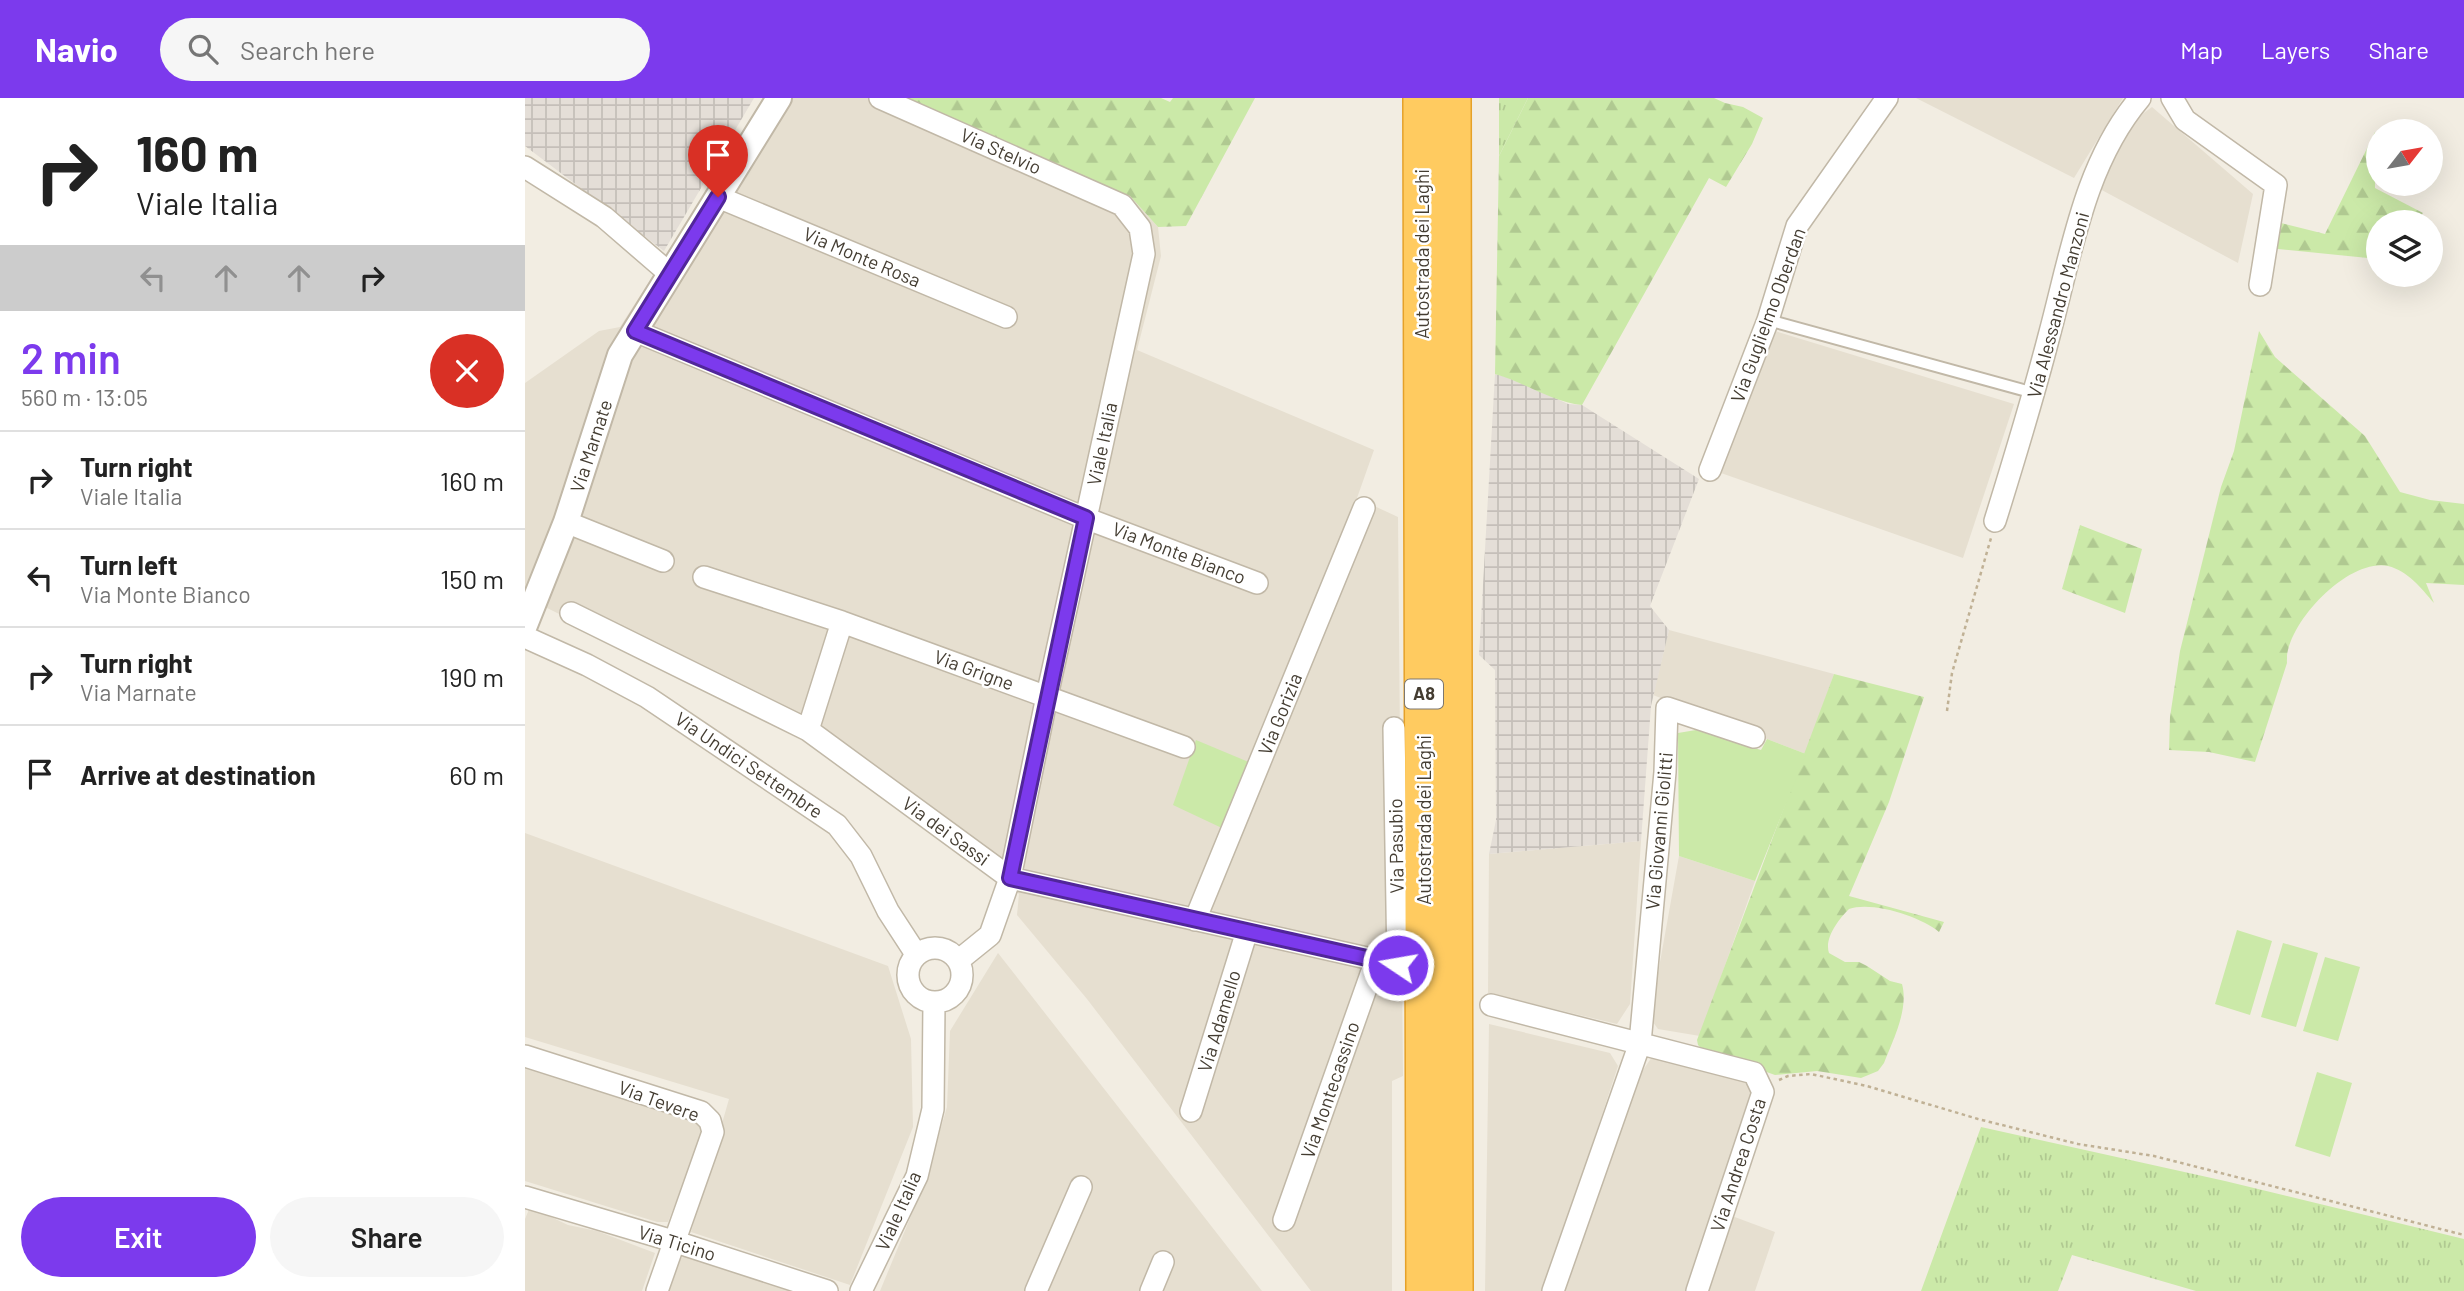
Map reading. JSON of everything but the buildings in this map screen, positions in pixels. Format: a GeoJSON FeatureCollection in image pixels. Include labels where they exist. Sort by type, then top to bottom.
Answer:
{"type":"FeatureCollection","features":[{"type":"Feature","properties":{"kind":"highway","name":"Autostrada dei Laghi"},"geometry":{"type":"LineString","coordinates":[[1422,98],[1425,1291]]}},
{"type":"Feature","properties":{"kind":"highway","name":"Autostrada dei Laghi"},"geometry":{"type":"LineString","coordinates":[[1452,98],[1454,1291]]}},
{"type":"Feature","properties":{"kind":"street","name":"Via Marnate"},"geometry":{"type":"LineString","coordinates":[[525,625],[566,522],[620,355],[779,98]]}},
{"type":"Feature","properties":{"kind":"street","name":"Via Stelvio"},"geometry":{"type":"LineString","coordinates":[[880,98],[1122,205]]}},
{"type":"Feature","properties":{"kind":"street","name":"Via Guglielmo Oberdan"},"geometry":{"type":"LineString","coordinates":[[1710,470],[1768,320],[1797,226],[1887,98]]}},
{"type":"Feature","properties":{"kind":"street","name":"Via Alessandro Manzoni"},"geometry":{"type":"LineString","coordinates":[[1995,522],[2034,393],[2093,175],[2128,112],[2140,98]]}},
{"type":"Feature","properties":{"kind":"street"},"geometry":{"type":"LineString","coordinates":[[2151,98],[2162,98]]}},
{"type":"Feature","properties":{"kind":"street"},"geometry":{"type":"LineString","coordinates":[[2172,98],[2185,120],[2276,185],[2260,285]]}},
{"type":"Feature","properties":{"kind":"street"},"geometry":{"type":"LineString","coordinates":[[525,167],[604,217],[670,274]]}},
{"type":"Feature","properties":{"kind":"street","name":"Via Monte Rosa"},"geometry":{"type":"LineString","coordinates":[[718,197],[1006,317]]}},
{"type":"Feature","properties":{"kind":"street","name":"Viale Italia"},"geometry":{"type":"LineString","coordinates":[[959,961],[990,935],[1010,878],[1143,254],[1140,228],[1122,205]]}},
{"type":"Feature","properties":{"kind":"street","name":"Via Monte Bianco"},"geometry":{"type":"LineString","coordinates":[[635,331],[1086,518],[1257,583]]}},
{"type":"Feature","properties":{"kind":"street","name":"Via Gorizia"},"geometry":{"type":"LineString","coordinates":[[1195,920],[1364,508]]}},
{"type":"Feature","properties":{"kind":"street"},"geometry":{"type":"LineString","coordinates":[[566,522],[663,561]]}},
{"type":"Feature","properties":{"kind":"street","name":"Via Grigne"},"geometry":{"type":"LineString","coordinates":[[704,578],[842,622],[1184,747]]}},
{"type":"Feature","properties":{"kind":"street","name":"Via dei Sassi"},"geometry":{"type":"LineString","coordinates":[[571,613],[808,730],[1010,878],[1398,965]]}},
{"type":"Feature","properties":{"kind":"street"},"geometry":{"type":"LineString","coordinates":[[808,730],[842,622]]}},
{"type":"Feature","properties":{"kind":"street","name":"Via Undici Settembre"},"geometry":{"type":"LineString","coordinates":[[525,638],[587,665],[647,697],[837,825],[861,856],[888,911],[916,954]]}},
{"type":"Feature","properties":{"kind":"street","name":"Via Giovanni Giolitti"},"geometry":{"type":"LineString","coordinates":[[1553,1291],[1640,1043],[1665,772],[1667,708],[1753,737]]}},
{"type":"Feature","properties":{"kind":"street","name":"Via Pasubio"},"geometry":{"type":"LineString","coordinates":[[1394,728],[1398,965]]}},
{"type":"Feature","properties":{"kind":"street","name":"Via Adamello"},"geometry":{"type":"LineString","coordinates":[[1191,1111],[1247,931]]}},
{"type":"Feature","properties":{"kind":"street"},"geometry":{"type":"LineString","coordinates":[[932,947],[942,948],[952,953],[959,961],[963,972],[962,982],[957,992],[943,1001],[934,1002],[918,996],[911,989],[907,978],[910,962],[916,954],[932,947]]}},
{"type":"Feature","properties":{"kind":"street","name":"Via Montecassino"},"geometry":{"type":"LineString","coordinates":[[1285,1220],[1375,960]]}},
{"type":"Feature","properties":{"kind":"street","name":"Viale Italia"},"geometry":{"type":"LineString","coordinates":[[862,1291],[917,1176],[933,1109],[934,1002]]}},
{"type":"Feature","properties":{"kind":"street"},"geometry":{"type":"LineString","coordinates":[[1491,1005],[1640,1043]]}},
{"type":"Feature","properties":{"kind":"street","name":"Via Andrea Costa"},"geometry":{"type":"LineString","coordinates":[[1640,1043],[1754,1073],[1763,1093],[1697,1291]]}},
{"type":"Feature","properties":{"kind":"street","name":"Via Tevere"},"geometry":{"type":"LineString","coordinates":[[525,1056],[701,1112],[710,1121],[713,1132],[657,1291]]}},
{"type":"Feature","properties":{"kind":"street"},"geometry":{"type":"LineString","coordinates":[[1036,1291],[1081,1187]]}},
{"type":"Feature","properties":{"kind":"street","name":"Via Ticino"},"geometry":{"type":"LineString","coordinates":[[525,1197],[827,1291]]}},
{"type":"Feature","properties":{"kind":"street"},"geometry":{"type":"LineString","coordinates":[[1151,1291],[1163,1262]]}},
{"type":"Feature","properties":{"kind":"lane"},"geometry":{"type":"LineString","coordinates":[[1768,320],[2034,393]]}},
{"type":"Feature","properties":{"kind":"path"},"geometry":{"type":"LineString","coordinates":[[1947,710],[1952,673],[1995,522]]}},
{"type":"Feature","properties":{"kind":"path"},"geometry":{"type":"LineString","coordinates":[[1763,1093],[1770,1084],[1788,1076],[1811,1074],[1867,1086],[1990,1122],[2078,1143],[2154,1156],[2464,1235]]}},
{"type":"Feature","properties":{"kind":"shaded area"},"geometry":{"type":"Polygon","coordinates":[[[525,98],[754,98],[664,251],[525,146],[525,98]]]}},
{"type":"Feature","properties":{"kind":"shaded area"},"geometry":{"type":"Polygon","coordinates":[[[767,98],[898,98],[1130,196],[1158,227],[1161,256],[1137,350],[1374,450],[1357,498],[1398,517],[1403,1076],[1392,1081],[1392,1291],[1311,1291],[1087,999],[1017,915],[1019,894],[802,735],[525,597],[525,383],[599,331],[620,327],[767,98]]]}},
{"type":"Feature","properties":{"kind":"shaded area"},"geometry":{"type":"Polygon","coordinates":[[[1916,98],[2123,98],[2074,178],[1916,98]]]}},
{"type":"Feature","properties":{"kind":"shaded area"},"geometry":{"type":"Polygon","coordinates":[[[2152,107],[2253,194],[2238,263],[2098,188],[2137,118],[2152,107]]]}},
{"type":"Feature","properties":{"kind":"shaded area"},"geometry":{"type":"Polygon","coordinates":[[[1775,331],[2014,404],[1963,558],[1721,473],[1775,331]]]}},
{"type":"Feature","properties":{"kind":"shaded area"},"geometry":{"type":"Polygon","coordinates":[[[1495,374],[1514,379],[1568,404],[1582,405],[1699,479],[1650,606],[1669,630],[1651,706],[1641,841],[1489,854],[1496,820],[1495,670],[1479,655],[1495,374]]]}},
{"type":"Feature","properties":{"kind":"shaded area"},"geometry":{"type":"Polygon","coordinates":[[[1669,630],[1834,674],[1806,754],[1653,695],[1669,630]]]}},
{"type":"Feature","properties":{"kind":"shaded area"},"geometry":{"type":"Polygon","coordinates":[[[525,833],[888,966],[911,1039],[913,1127],[850,1285],[691,1232],[729,1099],[525,1037],[525,833]]]}},
{"type":"Feature","properties":{"kind":"shaded area"},"geometry":{"type":"Polygon","coordinates":[[[1641,841],[1630,1004],[1617,1024],[1488,993],[1489,854],[1641,841]]]}},
{"type":"Feature","properties":{"kind":"shaded area"},"geometry":{"type":"Polygon","coordinates":[[[1679,856],[1755,881],[1700,1036],[1658,1029],[1650,1018],[1679,856]]]}},
{"type":"Feature","properties":{"kind":"shaded area"},"geometry":{"type":"Polygon","coordinates":[[[998,953],[1262,1291],[880,1291],[925,1182],[947,1107],[950,1031],[998,953]]]}},
{"type":"Feature","properties":{"kind":"shaded area"},"geometry":{"type":"Polygon","coordinates":[[[1489,1024],[1610,1053],[1618,1066],[1544,1291],[1485,1291],[1489,1024]]]}},
{"type":"Feature","properties":{"kind":"shaded area"},"geometry":{"type":"Polygon","coordinates":[[[1654,1054],[1747,1079],[1755,1092],[1688,1291],[1563,1291],[1641,1073],[1654,1054]]]}},
{"type":"Feature","properties":{"kind":"shaded area"},"geometry":{"type":"Polygon","coordinates":[[[525,1065],[699,1118],[704,1130],[668,1222],[657,1222],[525,1181],[525,1065]]]}},
{"type":"Feature","properties":{"kind":"shaded area"},"geometry":{"type":"Polygon","coordinates":[[[530,1207],[568,1225],[597,1231],[655,1253],[642,1291],[525,1291],[525,1219],[530,1207]]]}},
{"type":"Feature","properties":{"kind":"shaded area"},"geometry":{"type":"Polygon","coordinates":[[[1732,1216],[1775,1232],[1755,1291],[1707,1291],[1732,1216]]]}},
{"type":"Feature","properties":{"kind":"shaded area"},"geometry":{"type":"Polygon","coordinates":[[[688,1255],[800,1291],[669,1291],[681,1258],[688,1255]]]}},
{"type":"Feature","properties":{"kind":"green space"},"geometry":{"type":"Polygon","coordinates":[[[898,98],[1161,98],[1170,102],[1173,98],[1255,98],[1186,226],[1158,227],[1130,196],[898,98]]]}},
{"type":"Feature","properties":{"kind":"green space"},"geometry":{"type":"Polygon","coordinates":[[[1499,98],[1528,98],[1499,156],[1499,98]]]}},
{"type":"Feature","properties":{"kind":"green space"},"geometry":{"type":"Polygon","coordinates":[[[1528,98],[1714,98],[1743,107],[1763,118],[1752,144],[1726,187],[1709,178],[1582,405],[1560,400],[1495,374],[1499,156],[1528,98]]]}},
{"type":"Feature","properties":{"kind":"green space"},"geometry":{"type":"Polygon","coordinates":[[[2366,150],[2366,196],[2390,196],[2417,210],[2366,210],[2366,258],[2268,248],[2277,222],[2325,234],[2366,150]]]}},
{"type":"Feature","properties":{"kind":"green space"},"geometry":{"type":"Polygon","coordinates":[[[2259,331],[2275,357],[2365,436],[2400,492],[2430,500],[2464,504],[2464,585],[2426,583],[2434,603],[2408,576],[2388,566],[2372,566],[2337,583],[2307,614],[2296,631],[2255,762],[2209,752],[2169,750],[2170,717],[2180,651],[2221,487],[2234,451],[2259,331]]]}},
{"type":"Feature","properties":{"kind":"green space"},"geometry":{"type":"Polygon","coordinates":[[[2080,525],[2142,549],[2125,613],[2062,589],[2080,525]]]}},
{"type":"Feature","properties":{"kind":"green space"},"geometry":{"type":"Polygon","coordinates":[[[1834,674],[1924,697],[1889,802],[1849,896],[1944,922],[1939,932],[1921,921],[1896,912],[1871,907],[1849,909],[1830,935],[1829,953],[1845,962],[1859,962],[1890,981],[1902,984],[1902,1014],[1884,1063],[1878,1071],[1861,1078],[1817,1071],[1775,1075],[1702,1049],[1697,1040],[1834,674]]]}},
{"type":"Feature","properties":{"kind":"green space"},"geometry":{"type":"Polygon","coordinates":[[[1696,730],[1761,750],[1767,739],[1806,754],[1755,881],[1679,856],[1678,733],[1696,730]]]}},
{"type":"Feature","properties":{"kind":"green space"},"geometry":{"type":"Polygon","coordinates":[[[1196,740],[1251,763],[1224,829],[1173,805],[1196,740]]]}},
{"type":"Feature","properties":{"kind":"green space"},"geometry":{"type":"Polygon","coordinates":[[[2237,930],[2272,941],[2250,1015],[2215,1004],[2237,930]]]}},
{"type":"Feature","properties":{"kind":"green space"},"geometry":{"type":"Polygon","coordinates":[[[2283,943],[2318,953],[2296,1027],[2261,1017],[2283,943]]]}},
{"type":"Feature","properties":{"kind":"green space"},"geometry":{"type":"Polygon","coordinates":[[[2325,957],[2360,967],[2338,1041],[2303,1031],[2325,957]]]}},
{"type":"Feature","properties":{"kind":"green space"},"geometry":{"type":"Polygon","coordinates":[[[2317,1072],[2352,1083],[2330,1157],[2295,1146],[2317,1072]]]}},
{"type":"Feature","properties":{"kind":"green space"},"geometry":{"type":"Polygon","coordinates":[[[1981,1127],[2225,1181],[2464,1239],[2464,1291],[2196,1291],[2072,1255],[2058,1291],[1921,1291],[1981,1127]]]}},
{"type":"Feature","properties":{"kind":"route"},"geometry":{"type":"LineString","coordinates":[[718,197],[635,331],[1086,518],[1010,878],[1398,965]]}}]}
